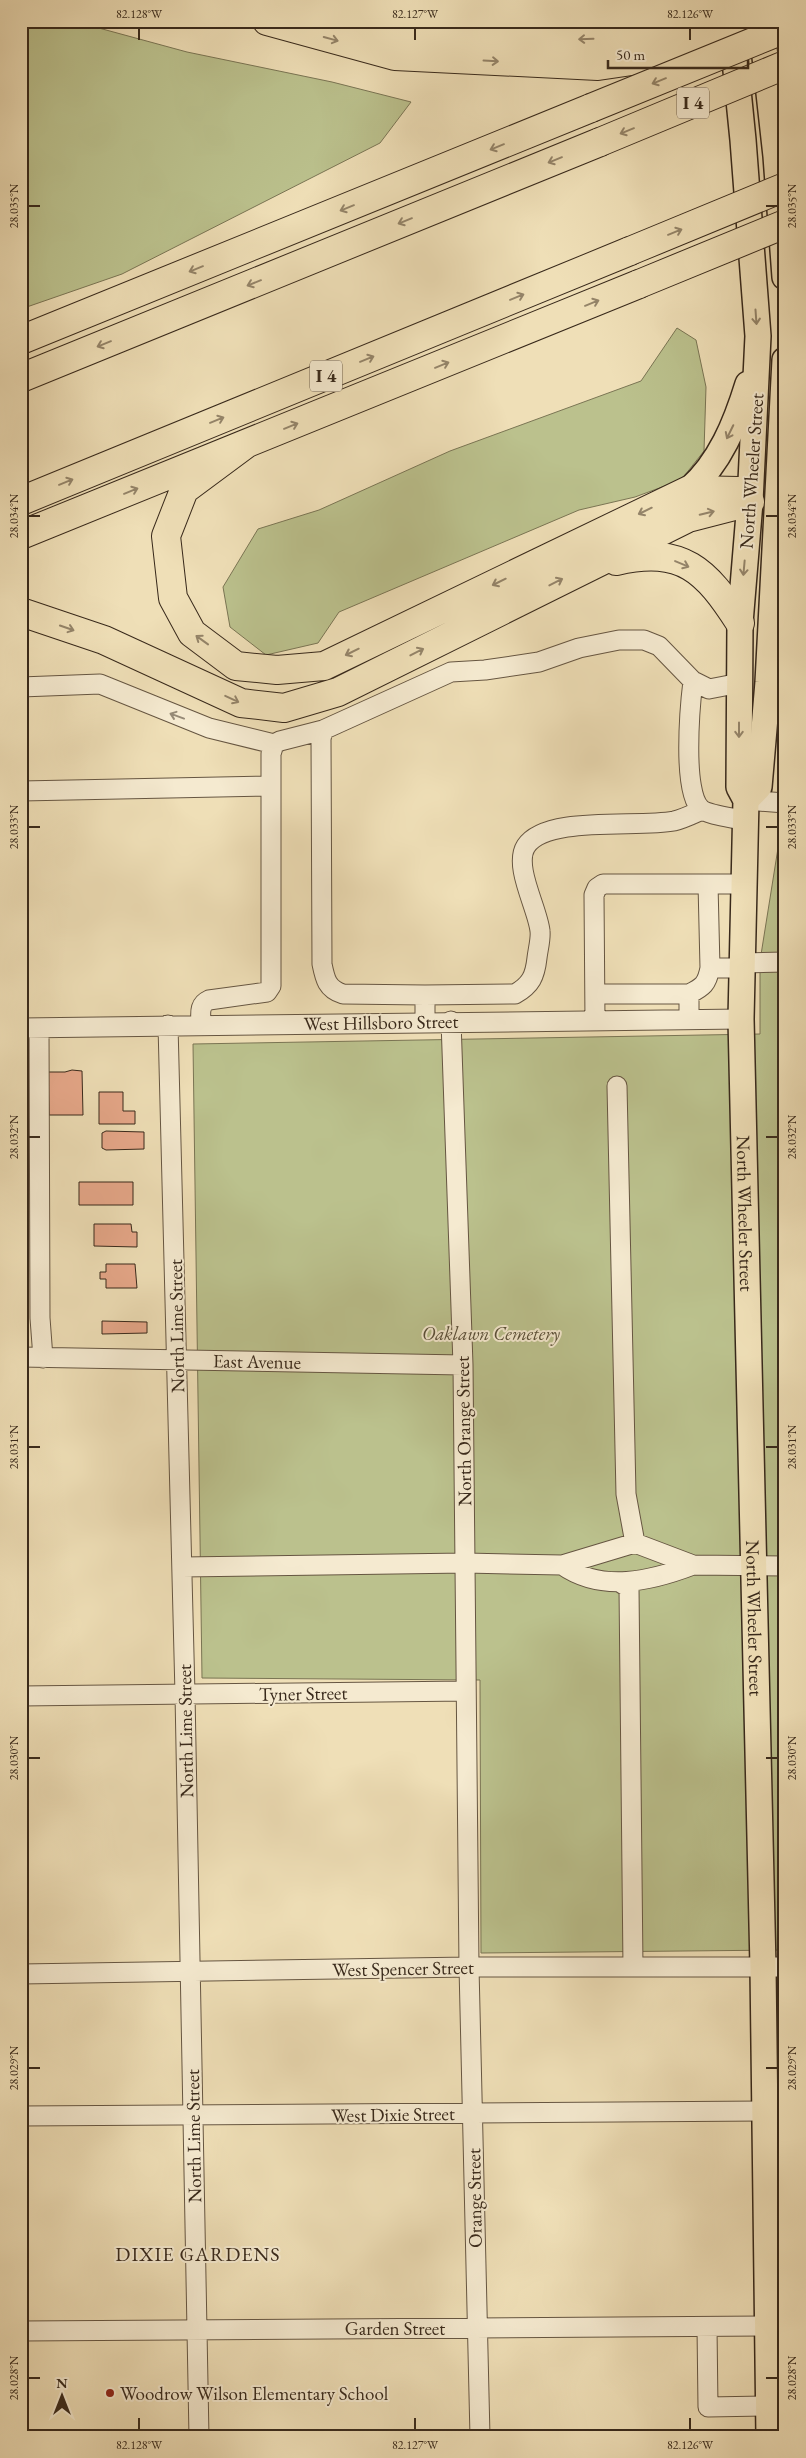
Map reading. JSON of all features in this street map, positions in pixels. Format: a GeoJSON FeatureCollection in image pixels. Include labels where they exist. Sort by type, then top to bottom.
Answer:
{"type":"FeatureCollection","features":[{"type":"Feature","properties":{"kind":"highway"},"geometry":{"type":"LineString","coordinates":[[267,21],[395,56],[598,66],[732,32],[767,28]]}},
{"type":"Feature","properties":{"kind":"highway"},"geometry":{"type":"LineString","coordinates":[[361,21],[477,43],[690,29],[732,32]]}},
{"type":"Feature","properties":{"kind":"highway"},"geometry":{"type":"LineString","coordinates":[[21,340],[591,108],[767,28]]}},
{"type":"Feature","properties":{"kind":"highway","name":"I 4"},"geometry":{"type":"LineString","coordinates":[[21,378],[785,65]]}},
{"type":"Feature","properties":{"kind":"highway","name":"I 4"},"geometry":{"type":"LineString","coordinates":[[21,501],[785,187]]}},
{"type":"Feature","properties":{"kind":"highway"},"geometry":{"type":"LineString","coordinates":[[21,535],[785,224]]}},
{"type":"Feature","properties":{"kind":"highway"},"geometry":{"type":"LineString","coordinates":[[21,329],[132,295]]}},
{"type":"Feature","properties":{"kind":"highway"},"geometry":{"type":"LineString","coordinates":[[246,444],[184,490],[166,536],[172,598],[192,633],[236,666],[277,670],[324,666],[689,490],[739,491],[750,502]]}},
{"type":"Feature","properties":{"kind":"highway"},"geometry":{"type":"LineString","coordinates":[[21,612],[104,640],[241,703],[284,708],[338,692],[583,568],[688,518],[750,502]]}},
{"type":"Feature","properties":{"kind":"highway"},"geometry":{"type":"LineString","coordinates":[[583,568],[642,555],[664,557],[681,562],[699,572],[718,590],[740,623]]}},
{"type":"Feature","properties":{"kind":"main road"},"geometry":{"type":"LineString","coordinates":[[767,28],[785,278]]}},
{"type":"Feature","properties":{"kind":"main road","name":"North Wheeler Street"},"geometry":{"type":"LineString","coordinates":[[732,32],[743,140],[758,353],[750,502],[740,623],[739,787],[746,818],[741,1019],[755,1567],[774,1967],[765,2111],[769,2437]]}},
{"type":"Feature","properties":{"kind":"main road"},"geometry":{"type":"LineString","coordinates":[[689,490],[709,471],[728,436],[742,404],[758,353]]}},
{"type":"Feature","properties":{"kind":"main road","name":"North Wheeler Street"},"geometry":{"type":"LineString","coordinates":[[746,818],[759,787],[776,683],[785,360]]}},
{"type":"Feature","properties":{"kind":"main road"},"geometry":{"type":"LineString","coordinates":[[750,502],[782,500]]}},
{"type":"Feature","properties":{"kind":"street"},"geometry":{"type":"LineString","coordinates":[[21,687],[100,684],[209,728],[274,744],[323,730],[452,672],[485,670],[538,662],[579,648],[620,640],[644,640],[659,646],[693,681],[709,689],[740,683]]}},
{"type":"Feature","properties":{"kind":"street"},"geometry":{"type":"LineString","coordinates":[[693,681],[690,716],[690,776],[693,799],[702,810]]}},
{"type":"Feature","properties":{"kind":"street"},"geometry":{"type":"LineString","coordinates":[[323,730],[321,739],[322,964],[327,984],[336,992],[343,994],[515,994],[527,987],[535,975],[540,931],[531,903],[523,864],[525,847],[536,836],[559,827],[674,821],[702,810],[746,818],[785,803]]}},
{"type":"Feature","properties":{"kind":"street"},"geometry":{"type":"LineString","coordinates":[[201,1025],[201,1007],[204,1002],[267,992],[271,986],[270,786],[271,754],[274,744]]}},
{"type":"Feature","properties":{"kind":"street"},"geometry":{"type":"LineString","coordinates":[[21,791],[270,786]]}},
{"type":"Feature","properties":{"kind":"street"},"geometry":{"type":"LineString","coordinates":[[595,1020],[594,895],[597,888],[604,884],[744,884]]}},
{"type":"Feature","properties":{"kind":"street"},"geometry":{"type":"LineString","coordinates":[[595,994],[689,994],[702,988],[707,982],[710,968],[708,884]]}},
{"type":"Feature","properties":{"kind":"street"},"geometry":{"type":"LineString","coordinates":[[710,968],[785,962]]}},
{"type":"Feature","properties":{"kind":"street"},"geometry":{"type":"LineString","coordinates":[[689,994],[689,1019]]}},
{"type":"Feature","properties":{"kind":"street"},"geometry":{"type":"LineString","coordinates":[[424,995],[425,1022]]}},
{"type":"Feature","properties":{"kind":"street","name":"West Hillsboro Street"},"geometry":{"type":"LineString","coordinates":[[30,1028],[741,1019]]}},
{"type":"Feature","properties":{"kind":"street","name":"North Orange Street"},"geometry":{"type":"LineString","coordinates":[[451,1022],[463,1365],[466,1691]]}},
{"type":"Feature","properties":{"kind":"street","name":"North Lime Street"},"geometry":{"type":"LineString","coordinates":[[168,1025],[185,1694],[199,2437]]}},
{"type":"Feature","properties":{"kind":"street"},"geometry":{"type":"LineString","coordinates":[[30,1028],[43,1358]]}},
{"type":"Feature","properties":{"kind":"street"},"geometry":{"type":"LineString","coordinates":[[617,1086],[626,1494],[636,1544]]}},
{"type":"Feature","properties":{"kind":"street","name":"East Avenue"},"geometry":{"type":"LineString","coordinates":[[21,1357],[463,1365]]}},
{"type":"Feature","properties":{"kind":"street"},"geometry":{"type":"LineString","coordinates":[[182,1567],[465,1563],[562,1565],[636,1544],[693,1565],[785,1566]]}},
{"type":"Feature","properties":{"kind":"street"},"geometry":{"type":"LineString","coordinates":[[562,1565],[575,1574],[621,1583],[658,1578],[693,1565]]}},
{"type":"Feature","properties":{"kind":"street"},"geometry":{"type":"LineString","coordinates":[[621,1583],[629,1588],[633,1967]]}},
{"type":"Feature","properties":{"kind":"street","name":"Tyner Street"},"geometry":{"type":"LineString","coordinates":[[21,1696],[466,1691]]}},
{"type":"Feature","properties":{"kind":"street","name":"Orange Street"},"geometry":{"type":"LineString","coordinates":[[466,1691],[469,1967],[480,2437]]}},
{"type":"Feature","properties":{"kind":"street","name":"West Spencer Street"},"geometry":{"type":"LineString","coordinates":[[21,1974],[469,1967],[774,1967]]}},
{"type":"Feature","properties":{"kind":"street","name":"West Dixie Street"},"geometry":{"type":"LineString","coordinates":[[21,2116],[765,2111]]}},
{"type":"Feature","properties":{"kind":"street","name":"Garden Street"},"geometry":{"type":"LineString","coordinates":[[21,2331],[768,2326]]}},
{"type":"Feature","properties":{"kind":"street"},"geometry":{"type":"LineString","coordinates":[[707,2327],[708,2407],[769,2406]]}},
{"type":"Feature","properties":{"kind":"green space"},"geometry":{"type":"Polygon","coordinates":[[[21,21],[73,21],[187,52],[332,82],[411,102],[380,143],[122,274],[21,309],[21,21]]]}},
{"type":"Feature","properties":{"kind":"green space"},"geometry":{"type":"Polygon","coordinates":[[[677,328],[696,340],[706,387],[704,451],[681,480],[635,497],[579,510],[339,612],[318,643],[266,655],[230,627],[223,587],[258,529],[319,510],[450,451],[641,381],[677,328]]]}},
{"type":"Feature","properties":{"kind":"green space","name":"Oaklawn Cemetery"},"geometry":{"type":"Polygon","coordinates":[[[782,823],[785,823],[785,1950],[481,1953],[480,1680],[202,1678],[193,1044],[760,1034],[760,961],[782,823]]]}},
{"type":"Feature","properties":{"kind":"building"},"geometry":{"type":"Polygon","coordinates":[[[82,1071],[83,1115],[49,1115],[48,1072],[82,1071]]]}},
{"type":"Feature","properties":{"kind":"building"},"geometry":{"type":"Polygon","coordinates":[[[99,1092],[123,1092],[123,1111],[135,1111],[135,1124],[99,1124],[99,1092]]]}},
{"type":"Feature","properties":{"kind":"building"},"geometry":{"type":"Polygon","coordinates":[[[106,1131],[144,1132],[144,1149],[106,1150],[102,1148],[102,1133],[106,1131]]]}},
{"type":"Feature","properties":{"kind":"building"},"geometry":{"type":"Polygon","coordinates":[[[79,1182],[133,1182],[133,1205],[79,1205],[79,1182]]]}},
{"type":"Feature","properties":{"kind":"building"},"geometry":{"type":"Polygon","coordinates":[[[94,1224],[131,1224],[132,1232],[137,1232],[137,1247],[94,1246],[94,1224]]]}},
{"type":"Feature","properties":{"kind":"building"},"geometry":{"type":"Polygon","coordinates":[[[106,1264],[135,1264],[137,1288],[106,1288],[106,1279],[100,1279],[100,1272],[106,1272],[106,1264]]]}},
{"type":"Feature","properties":{"kind":"building"},"geometry":{"type":"Polygon","coordinates":[[[102,1321],[147,1322],[147,1333],[102,1334],[102,1321]]]}},
{"type":"Feature","properties":{"kind":"place","name":"Woodrow Wilson Elementary School"},"geometry":{"type":"Point","coordinates":[110,2393]}},
{"type":"Feature","properties":{"kind":"district","name":"DIXIE GARDENS"},"geometry":{"type":"Point","coordinates":[198,2254]}}]}
